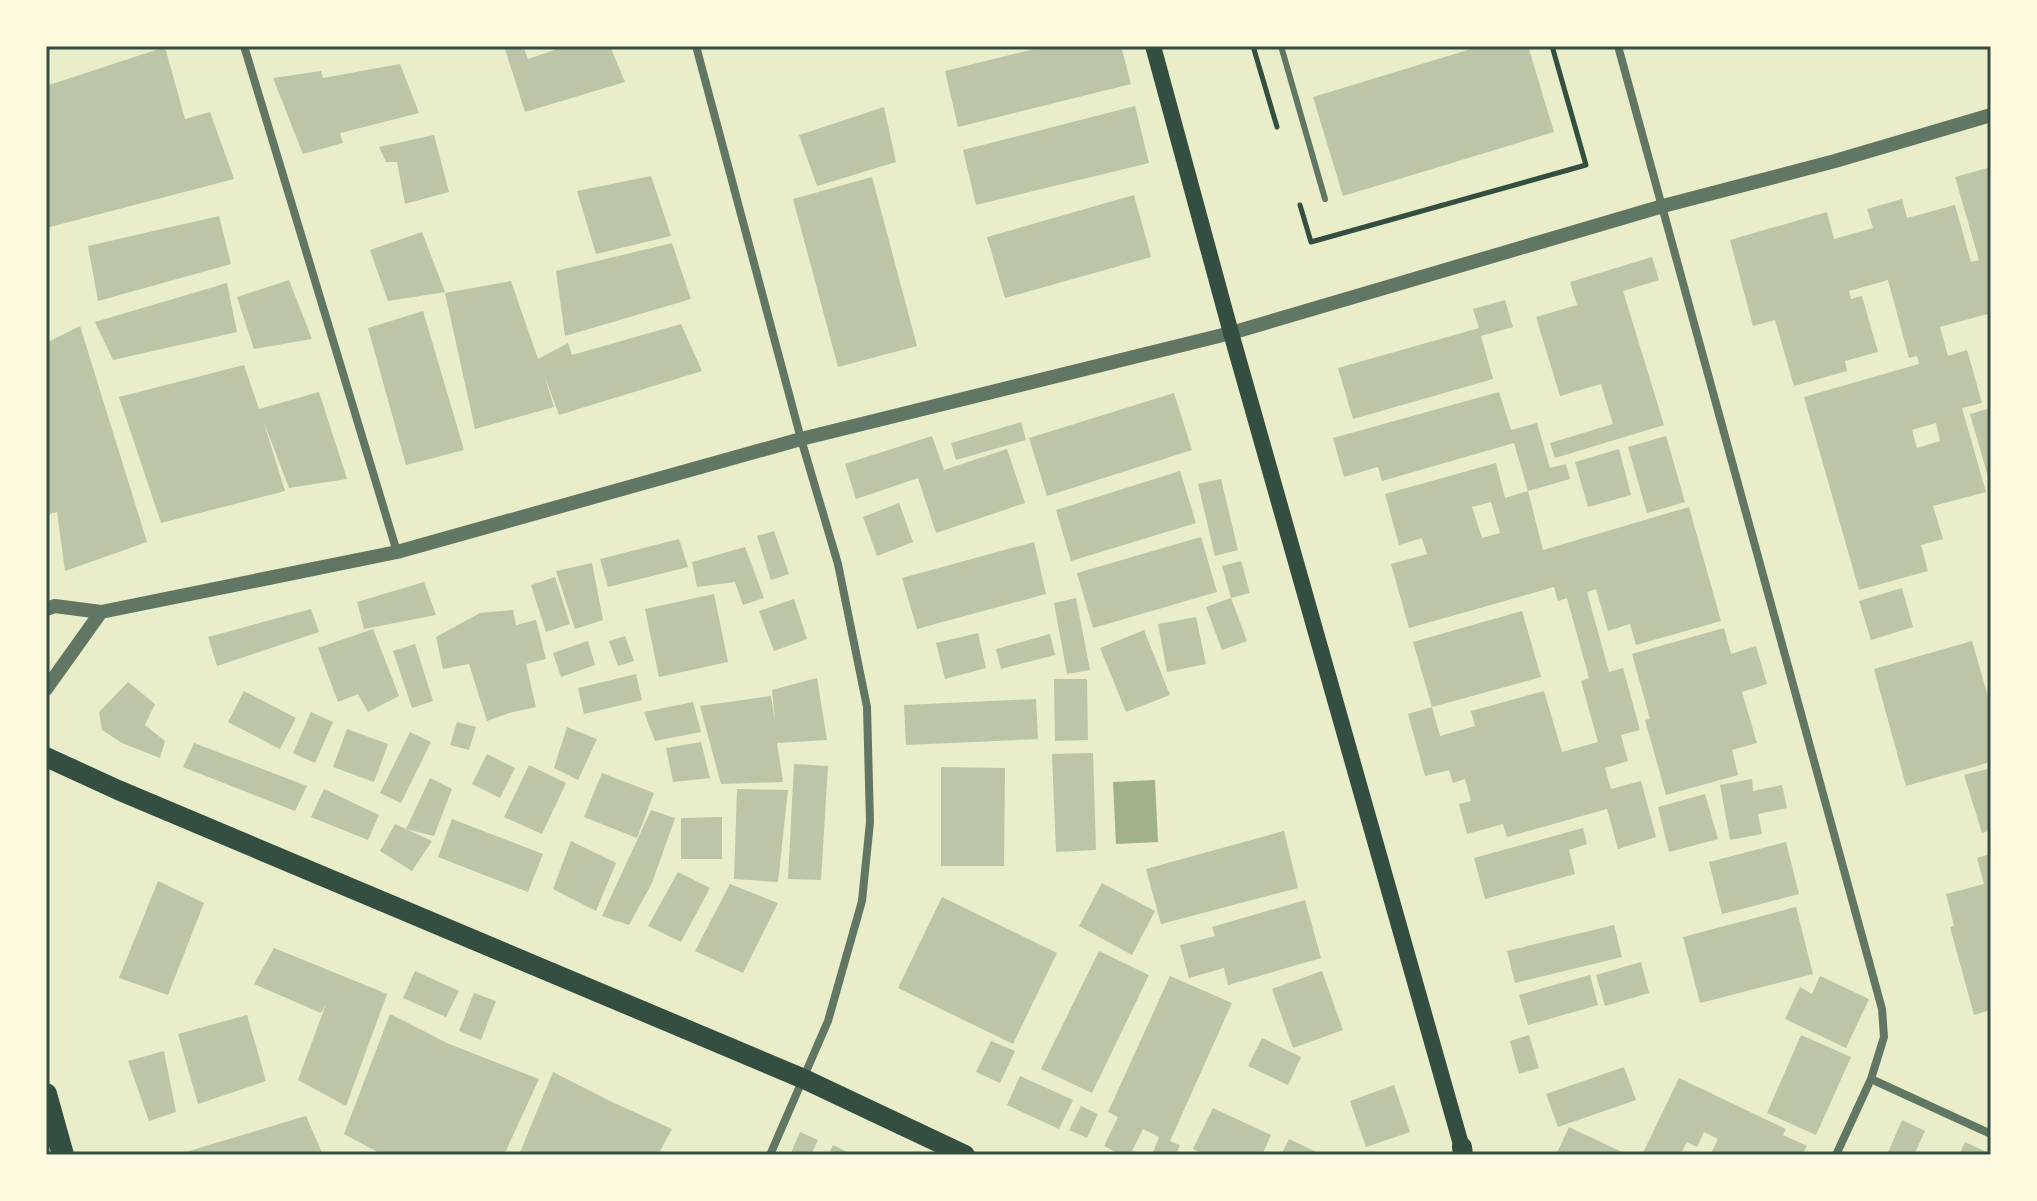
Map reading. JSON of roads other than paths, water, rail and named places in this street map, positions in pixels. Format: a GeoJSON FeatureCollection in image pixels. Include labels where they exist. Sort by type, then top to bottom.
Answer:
{"type":"FeatureCollection","features":[{"type":"Feature","properties":{"kind":"highway"},"geometry":{"type":"LineString","coordinates":[[46,1094],[63,1155]]}},
{"type":"Feature","properties":{"kind":"main road"},"geometry":{"type":"LineString","coordinates":[[1153,46],[1463,1152]]}},
{"type":"Feature","properties":{"kind":"main road"},"geometry":{"type":"LineString","coordinates":[[46,757],[804,1079],[965,1155]]}},
{"type":"Feature","properties":{"kind":"street"},"geometry":{"type":"LineString","coordinates":[[244,46],[397,552]]}},
{"type":"Feature","properties":{"kind":"street"},"geometry":{"type":"LineString","coordinates":[[696,46],[801,439],[838,564],[867,707],[870,822],[862,901],[828,1021],[770,1155]]}},
{"type":"Feature","properties":{"kind":"street"},"geometry":{"type":"LineString","coordinates":[[1618,46],[1882,1009],[1884,1037],[1871,1079],[1836,1155]]}},
{"type":"Feature","properties":{"kind":"street"},"geometry":{"type":"LineString","coordinates":[[46,609],[55,606],[101,612],[397,552],[801,439],[1231,333],[1663,206],[1835,161],[1991,115]]}},
{"type":"Feature","properties":{"kind":"street"},"geometry":{"type":"LineString","coordinates":[[46,689],[101,612]]}},
{"type":"Feature","properties":{"kind":"street"},"geometry":{"type":"LineString","coordinates":[[1871,1079],[1991,1134]]}},
{"type":"Feature","properties":{"kind":"lane"},"geometry":{"type":"LineString","coordinates":[[1281,46],[1325,199]]}}]}
